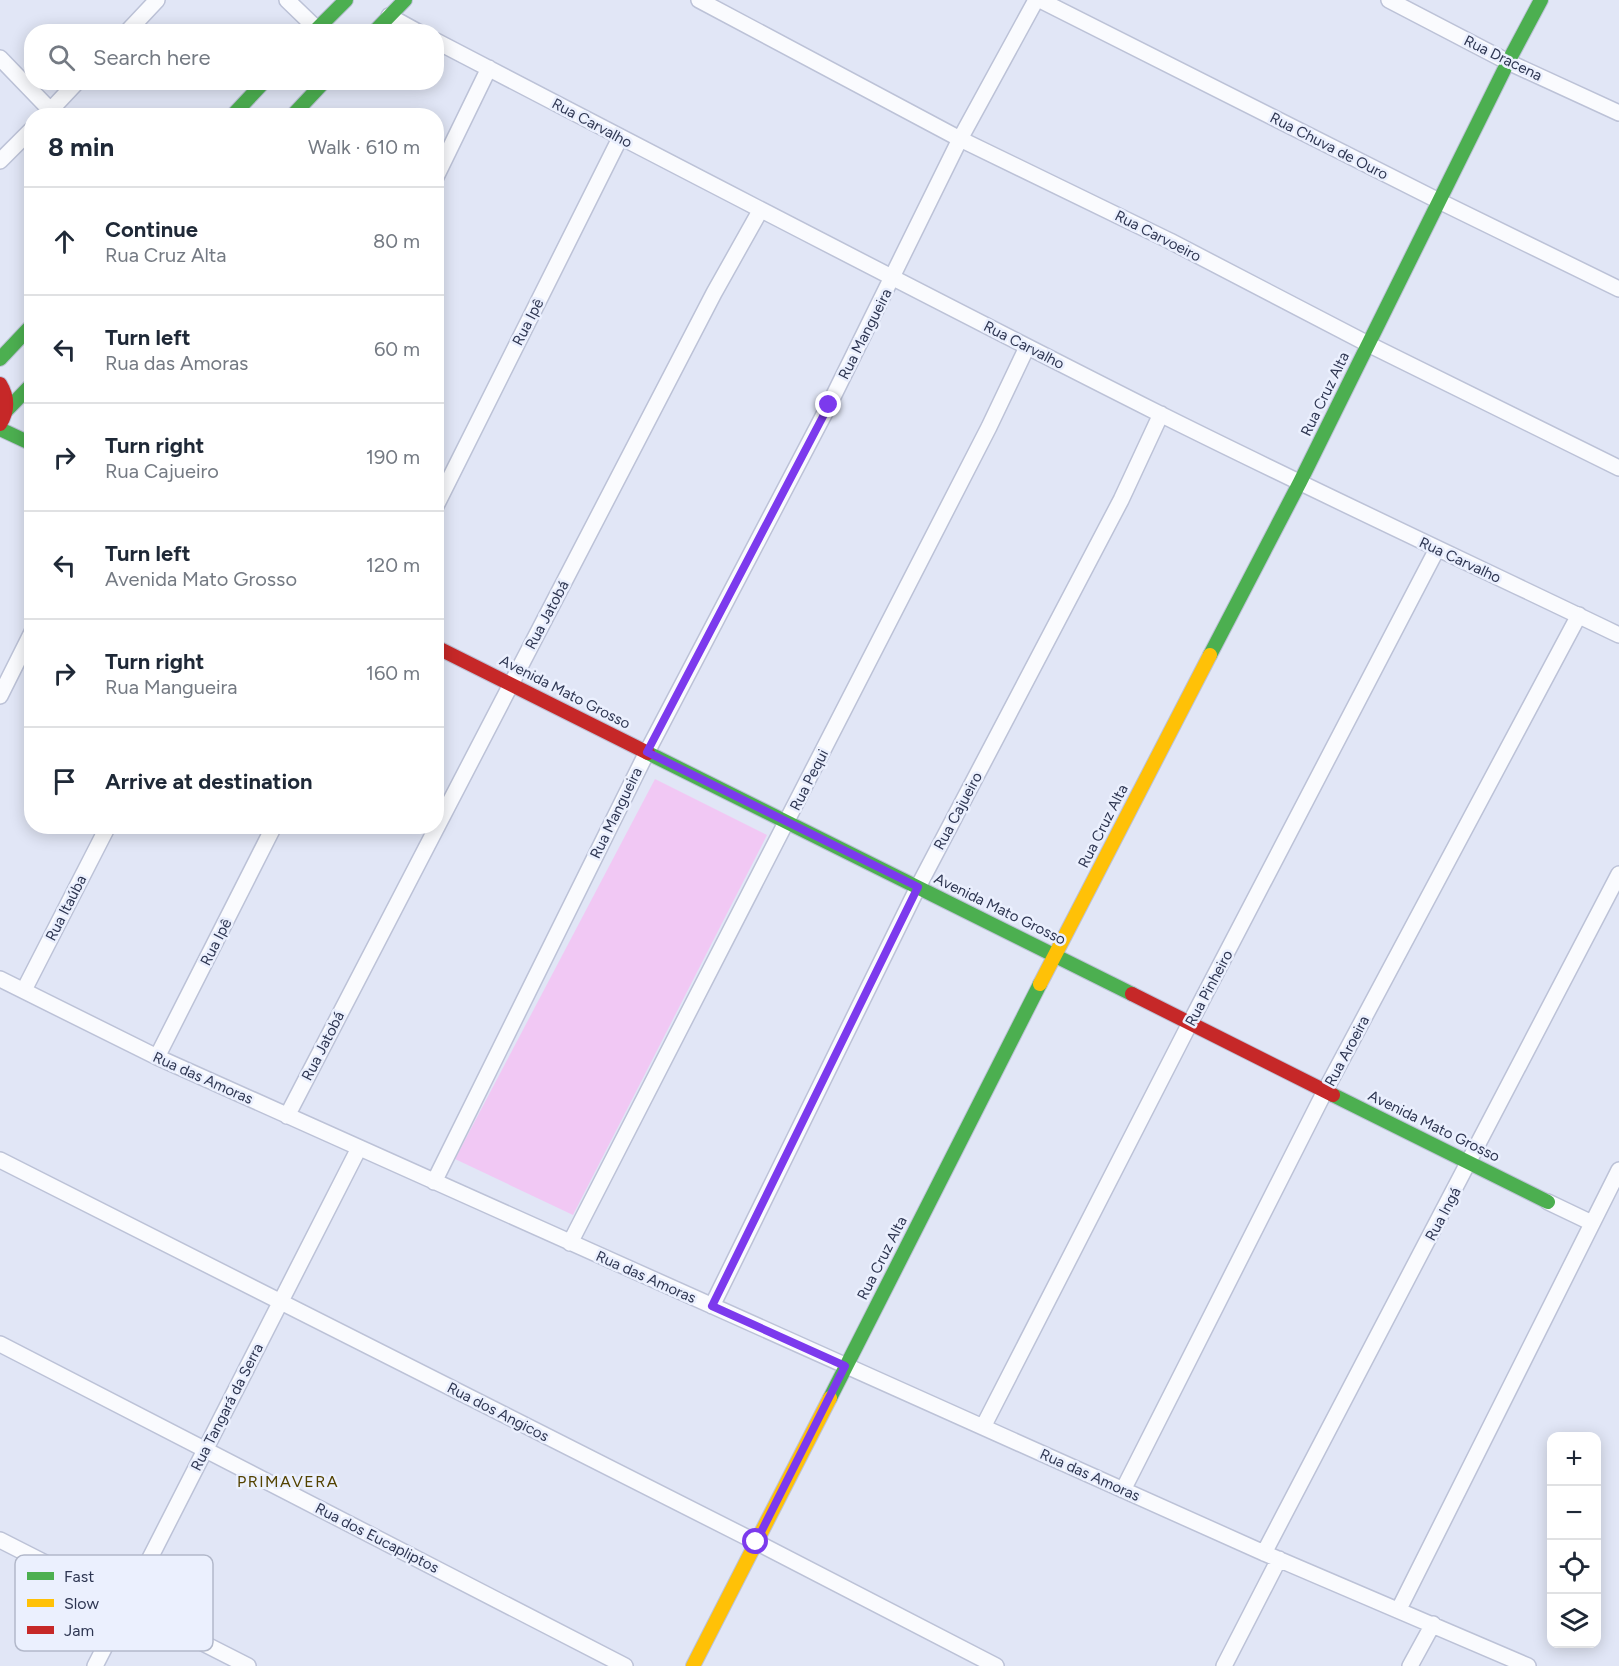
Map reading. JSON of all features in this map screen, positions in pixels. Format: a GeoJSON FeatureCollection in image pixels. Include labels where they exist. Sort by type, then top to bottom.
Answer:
{"type":"FeatureCollection","features":[{"type":"Feature","properties":{"kind":"street"},"geometry":{"type":"LineString","coordinates":[[135,24],[158,0]]}},
{"type":"Feature","properties":{"kind":"street"},"geometry":{"type":"LineString","coordinates":[[287,0],[310,24]]}},
{"type":"Feature","properties":{"kind":"street"},"geometry":{"type":"LineString","coordinates":[[322,24],[346,0]]}},
{"type":"Feature","properties":{"kind":"street"},"geometry":{"type":"LineString","coordinates":[[382,24],[405,0]]}},
{"type":"Feature","properties":{"kind":"street","name":"Rua Carvoeiro"},"geometry":{"type":"LineString","coordinates":[[699,0],[960,139],[1170,241],[1368,344],[1619,468]]}},
{"type":"Feature","properties":{"kind":"street","name":"Rua Mangueira"},"geometry":{"type":"LineString","coordinates":[[434,1182],[647,752],[829,405],[960,139],[1038,0]]}},
{"type":"Feature","properties":{"kind":"street","name":"Rua Chuva de Ouro"},"geometry":{"type":"LineString","coordinates":[[1038,0],[1619,289]]}},
{"type":"Feature","properties":{"kind":"street","name":"Rua Dracena"},"geometry":{"type":"LineString","coordinates":[[1389,0],[1508,62],[1619,113]]}},
{"type":"Feature","properties":{"kind":"street","name":"Rua Cruz Alta"},"geometry":{"type":"LineString","coordinates":[[693,1666],[1055,955],[1300,482],[1541,0]]}},
{"type":"Feature","properties":{"kind":"street"},"geometry":{"type":"LineString","coordinates":[[389,16],[404,24]]}},
{"type":"Feature","properties":{"kind":"street","name":"Rua Carvalho"},"geometry":{"type":"LineString","coordinates":[[444,45],[760,211],[1027,347],[1437,549],[1619,634]]}},
{"type":"Feature","properties":{"kind":"street"},"geometry":{"type":"LineString","coordinates":[[0,58],[24,85]]}},
{"type":"Feature","properties":{"kind":"street"},"geometry":{"type":"LineString","coordinates":[[444,161],[489,68]]}},
{"type":"Feature","properties":{"kind":"street"},"geometry":{"type":"LineString","coordinates":[[29,90],[45,108]]}},
{"type":"Feature","properties":{"kind":"street"},"geometry":{"type":"LineString","coordinates":[[55,108],[70,90]]}},
{"type":"Feature","properties":{"kind":"street"},"geometry":{"type":"LineString","coordinates":[[240,108],[256,90]]}},
{"type":"Feature","properties":{"kind":"street"},"geometry":{"type":"LineString","coordinates":[[300,108],[316,90]]}},
{"type":"Feature","properties":{"kind":"street"},"geometry":{"type":"LineString","coordinates":[[0,161],[24,137]]}},
{"type":"Feature","properties":{"kind":"street","name":"Rua Ipê"},"geometry":{"type":"LineString","coordinates":[[444,490],[621,138]]}},
{"type":"Feature","properties":{"kind":"street","name":"Rua Jatobá"},"geometry":{"type":"LineString","coordinates":[[444,813],[714,293],[760,211]]}},
{"type":"Feature","properties":{"kind":"street"},"geometry":{"type":"LineString","coordinates":[[0,359],[24,334]]}},
{"type":"Feature","properties":{"kind":"street","name":"Rua Pequi"},"geometry":{"type":"LineString","coordinates":[[570,1243],[989,427],[1027,347]]}},
{"type":"Feature","properties":{"kind":"street"},"geometry":{"type":"LineString","coordinates":[[0,384],[6,399],[6,411],[0,426],[24,440]]}},
{"type":"Feature","properties":{"kind":"street"},"geometry":{"type":"LineString","coordinates":[[6,411],[24,392]]}},
{"type":"Feature","properties":{"kind":"street","name":"Rua Cajueiro"},"geometry":{"type":"LineString","coordinates":[[712,1306],[918,887],[1121,500],[1161,414]]}},
{"type":"Feature","properties":{"kind":"street","name":"Rua Pinheiro"},"geometry":{"type":"LineString","coordinates":[[983,1427],[1437,549]]}},
{"type":"Feature","properties":{"kind":"street","name":"Rua Aroeira"},"geometry":{"type":"LineString","coordinates":[[1124,1490],[1326,1091],[1579,615]]}},
{"type":"Feature","properties":{"kind":"street"},"geometry":{"type":"LineString","coordinates":[[0,696],[24,648]]}},
{"type":"Feature","properties":{"kind":"street","name":"Avenida Mato Grosso"},"geometry":{"type":"LineString","coordinates":[[444,651],[1548,1202]]}},
{"type":"Feature","properties":{"kind":"street","name":"Rua Itaúba"},"geometry":{"type":"LineString","coordinates":[[24,990],[104,834]]}},
{"type":"Feature","properties":{"kind":"street","name":"Rua Ipê"},"geometry":{"type":"LineString","coordinates":[[157,1057],[270,834]]}},
{"type":"Feature","properties":{"kind":"street","name":"Rua Jatobá"},"geometry":{"type":"LineString","coordinates":[[287,1116],[433,834]]}},
{"type":"Feature","properties":{"kind":"street","name":"Rua Ingá"},"geometry":{"type":"LineString","coordinates":[[1264,1553],[1619,874]]}},
{"type":"Feature","properties":{"kind":"street","name":"Rua das Amoras"},"geometry":{"type":"LineString","coordinates":[[0,979],[157,1057],[287,1116],[1264,1553],[1528,1666]]}},
{"type":"Feature","properties":{"kind":"street","name":"Rua Tangará da Serra"},"geometry":{"type":"LineString","coordinates":[[150,1555],[359,1148]]}},
{"type":"Feature","properties":{"kind":"street","name":"Rua dos Angicos"},"geometry":{"type":"LineString","coordinates":[[0,1160],[756,1542],[996,1666]]}},
{"type":"Feature","properties":{"kind":"street"},"geometry":{"type":"LineString","coordinates":[[1399,1609],[1619,1170]]}},
{"type":"Feature","properties":{"kind":"street"},"geometry":{"type":"LineString","coordinates":[[1548,1202],[1592,1224]]}},
{"type":"Feature","properties":{"kind":"street","name":"Rua dos Eucapliptos"},"geometry":{"type":"LineString","coordinates":[[0,1344],[625,1666]]}},
{"type":"Feature","properties":{"kind":"street"},"geometry":{"type":"LineString","coordinates":[[0,1540],[29,1555]]}},
{"type":"Feature","properties":{"kind":"street"},"geometry":{"type":"LineString","coordinates":[[1224,1666],[1279,1559]]}},
{"type":"Feature","properties":{"kind":"street"},"geometry":{"type":"LineString","coordinates":[[1410,1666],[1433,1624]]}},
{"type":"Feature","properties":{"kind":"street"},"geometry":{"type":"LineString","coordinates":[[213,1648],[248,1666]]}},
{"type":"Feature","properties":{"kind":"street","name":"Rua Tangará da Serra"},"geometry":{"type":"LineString","coordinates":[[95,1666],[102,1651]]}},
{"type":"Feature","properties":{"kind":"shaded area"},"geometry":{"type":"Polygon","coordinates":[[[655,779],[767,835],[573,1215],[455,1159],[655,779]]]}},
{"type":"Feature","properties":{"kind":"traffic: fast"},"geometry":{"type":"LineString","coordinates":[[322,24],[346,0]]}},
{"type":"Feature","properties":{"kind":"traffic: fast"},"geometry":{"type":"LineString","coordinates":[[382,24],[405,0]]}},
{"type":"Feature","properties":{"kind":"traffic: fast"},"geometry":{"type":"LineString","coordinates":[[1210,655],[1300,482],[1541,0]]}},
{"type":"Feature","properties":{"kind":"traffic: fast"},"geometry":{"type":"LineString","coordinates":[[240,108],[256,90]]}},
{"type":"Feature","properties":{"kind":"traffic: fast"},"geometry":{"type":"LineString","coordinates":[[300,108],[316,90]]}},
{"type":"Feature","properties":{"kind":"traffic: fast"},"geometry":{"type":"LineString","coordinates":[[0,359],[24,334]]}},
{"type":"Feature","properties":{"kind":"traffic: fast"},"geometry":{"type":"LineString","coordinates":[[6,411],[24,392]]}},
{"type":"Feature","properties":{"kind":"traffic: fast"},"geometry":{"type":"LineString","coordinates":[[0,429],[24,440]]}},
{"type":"Feature","properties":{"kind":"traffic: fast"},"geometry":{"type":"LineString","coordinates":[[648,753],[1132,994]]}},
{"type":"Feature","properties":{"kind":"traffic: fast"},"geometry":{"type":"LineString","coordinates":[[830,1398],[1040,984]]}},
{"type":"Feature","properties":{"kind":"traffic: fast"},"geometry":{"type":"LineString","coordinates":[[1333,1095],[1548,1202]]}},
{"type":"Feature","properties":{"kind":"traffic: slow"},"geometry":{"type":"LineString","coordinates":[[1040,984],[1210,655]]}},
{"type":"Feature","properties":{"kind":"traffic: slow"},"geometry":{"type":"LineString","coordinates":[[693,1666],[830,1398]]}},
{"type":"Feature","properties":{"kind":"traffic: jam"},"geometry":{"type":"LineString","coordinates":[[0,384],[6,404],[0,424]]}},
{"type":"Feature","properties":{"kind":"traffic: jam"},"geometry":{"type":"LineString","coordinates":[[444,651],[648,753]]}},
{"type":"Feature","properties":{"kind":"traffic: jam"},"geometry":{"type":"LineString","coordinates":[[1132,994],[1333,1095]]}},
{"type":"Feature","properties":{"kind":"district","name":"PRIMAVERA"},"geometry":{"type":"Point","coordinates":[288,1481]}},
{"type":"Feature","properties":{"kind":"route"},"geometry":{"type":"LineString","coordinates":[[756,1542],[845,1366],[712,1306],[918,887],[647,752],[829,405]]}}]}
